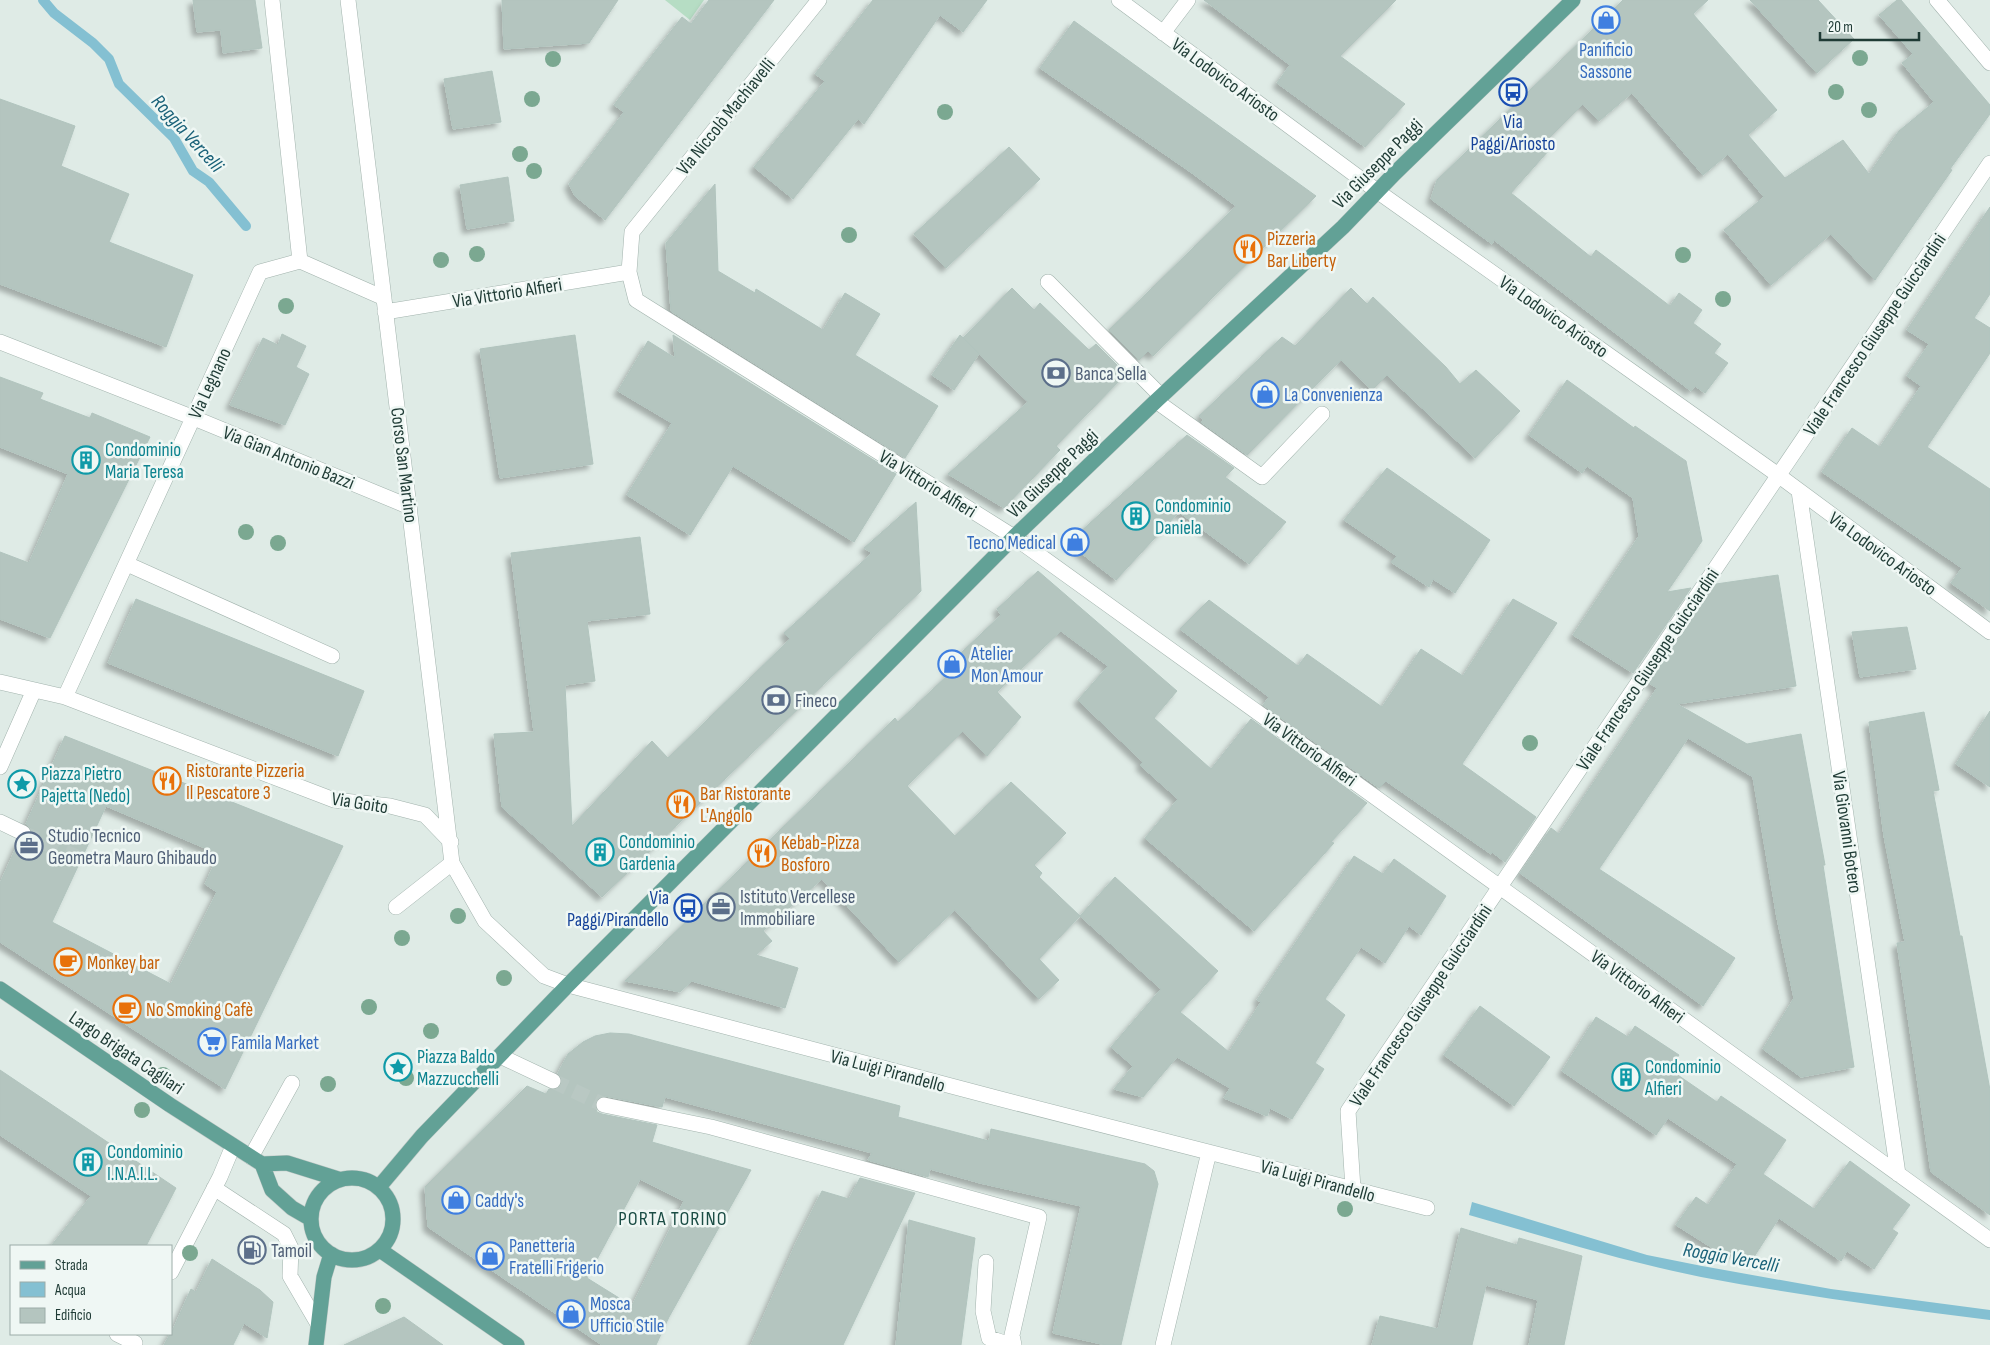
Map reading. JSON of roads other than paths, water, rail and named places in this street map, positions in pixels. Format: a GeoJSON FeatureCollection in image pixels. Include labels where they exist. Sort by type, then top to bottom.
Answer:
{"type":"FeatureCollection","features":[{"type":"Feature","properties":{"kind":"main road","name":"Via Giuseppe Paggi"},"geometry":{"type":"LineString","coordinates":[[568,985],[1014,537],[1158,398],[1343,226],[1573,0]]}},
{"type":"Feature","properties":{"kind":"main road"},"geometry":{"type":"LineString","coordinates":[[379,1187],[422,1136],[568,985]]}},
{"type":"Feature","properties":{"kind":"main road","name":"Largo Brigata Cagliari"},"geometry":{"type":"LineString","coordinates":[[0,989],[233,1146]]}},
{"type":"Feature","properties":{"kind":"main road"},"geometry":{"type":"LineString","coordinates":[[233,1146],[256,1161],[272,1190],[292,1208],[311,1220]]}},
{"type":"Feature","properties":{"kind":"main road"},"geometry":{"type":"LineString","coordinates":[[256,1161],[287,1163],[338,1180]]}},
{"type":"Feature","properties":{"kind":"main road"},"geometry":{"type":"LineString","coordinates":[[358,1177],[379,1187],[391,1204],[394,1218],[392,1231],[380,1250],[370,1256],[350,1260],[331,1254],[318,1243],[314,1235],[311,1211],[318,1195],[330,1183],[358,1177]]}},
{"type":"Feature","properties":{"kind":"main road"},"geometry":{"type":"LineString","coordinates":[[380,1250],[517,1345]]}},
{"type":"Feature","properties":{"kind":"main road"},"geometry":{"type":"LineString","coordinates":[[316,1345],[324,1277],[331,1254]]}},
{"type":"Feature","properties":{"kind":"street"},"geometry":{"type":"LineString","coordinates":[[272,0],[300,261],[384,305]]}},
{"type":"Feature","properties":{"kind":"street","name":"Corso San Martino"},"geometry":{"type":"LineString","coordinates":[[348,0],[452,862],[485,921],[544,976],[568,985]]}},
{"type":"Feature","properties":{"kind":"street","name":"Via Niccolò Machiavelli"},"geometry":{"type":"LineString","coordinates":[[632,232],[819,0]]}},
{"type":"Feature","properties":{"kind":"street","name":"Via Lodovico Ariosto"},"geometry":{"type":"LineString","coordinates":[[1119,0],[1377,191],[1778,475],[1990,632]]}},
{"type":"Feature","properties":{"kind":"street"},"geometry":{"type":"LineString","coordinates":[[1163,33],[1188,0]]}},
{"type":"Feature","properties":{"kind":"street"},"geometry":{"type":"LineString","coordinates":[[1937,0],[1990,62]]}},
{"type":"Feature","properties":{"kind":"street","name":"Viale Francesco Giuseppe Guicciardini"},"geometry":{"type":"LineString","coordinates":[[1353,1189],[1348,1111],[1990,163]]}},
{"type":"Feature","properties":{"kind":"street","name":"Via Vittorio Alfieri"},"geometry":{"type":"LineString","coordinates":[[632,232],[629,272],[636,300],[1014,537],[1990,1240]]}},
{"type":"Feature","properties":{"kind":"street","name":"Via Legnano"},"geometry":{"type":"LineString","coordinates":[[66,697],[260,272],[300,261]]}},
{"type":"Feature","properties":{"kind":"street","name":"Via Vittorio Alfieri"},"geometry":{"type":"LineString","coordinates":[[384,305],[629,272]]}},
{"type":"Feature","properties":{"kind":"street"},"geometry":{"type":"LineString","coordinates":[[1048,282],[1158,398],[1262,476],[1322,414]]}},
{"type":"Feature","properties":{"kind":"street","name":"Via Gian Antonio Bazzi"},"geometry":{"type":"LineString","coordinates":[[0,342],[194,418],[410,507]]}},
{"type":"Feature","properties":{"kind":"street","name":"Via Giovanni Botero"},"geometry":{"type":"LineString","coordinates":[[1799,491],[1898,1174]]}},
{"type":"Feature","properties":{"kind":"street"},"geometry":{"type":"LineString","coordinates":[[127,564],[332,656]]}},
{"type":"Feature","properties":{"kind":"street"},"geometry":{"type":"LineString","coordinates":[[0,682],[66,697]]}},
{"type":"Feature","properties":{"kind":"street"},"geometry":{"type":"LineString","coordinates":[[0,767],[34,690]]}},
{"type":"Feature","properties":{"kind":"street","name":"Via Goito"},"geometry":{"type":"LineString","coordinates":[[66,697],[334,800],[390,806],[425,815],[451,842]]}},
{"type":"Feature","properties":{"kind":"street"},"geometry":{"type":"LineString","coordinates":[[0,822],[22,833]]}},
{"type":"Feature","properties":{"kind":"street"},"geometry":{"type":"LineString","coordinates":[[396,907],[452,862]]}},
{"type":"Feature","properties":{"kind":"street","name":"Via Luigi Pirandello"},"geometry":{"type":"LineString","coordinates":[[568,985],[1427,1208]]}},
{"type":"Feature","properties":{"kind":"street"},"geometry":{"type":"LineString","coordinates":[[500,1056],[553,1081]]}},
{"type":"Feature","properties":{"kind":"street"},"geometry":{"type":"LineString","coordinates":[[256,1161],[292,1083]]}},
{"type":"Feature","properties":{"kind":"street"},"geometry":{"type":"LineString","coordinates":[[604,1105],[711,1126],[1039,1217],[1012,1335],[1013,1345],[989,1338],[983,1311],[986,1262]]}},
{"type":"Feature","properties":{"kind":"street"},"geometry":{"type":"LineString","coordinates":[[172,1270],[233,1146]]}},
{"type":"Feature","properties":{"kind":"street"},"geometry":{"type":"LineString","coordinates":[[1162,1345],[1209,1152]]}},
{"type":"Feature","properties":{"kind":"street"},"geometry":{"type":"LineString","coordinates":[[214,1188],[284,1234],[291,1248],[290,1276],[318,1324]]}},
{"type":"Feature","properties":{"kind":"street"},"geometry":{"type":"LineString","coordinates":[[120,1335],[136,1341]]}},
{"type":"Feature","properties":{"kind":"water"},"geometry":{"type":"Polygon","coordinates":[[[1472,1202],[1647,1255],[1831,1289],[1990,1310],[1990,1320],[1737,1284],[1672,1271],[1469,1215],[1472,1202]]]}},
{"type":"Feature","properties":{"kind":"waterway","name":"Roggia Vercelli"},"geometry":{"type":"LineString","coordinates":[[43,0],[54,13],[93,43],[109,59],[119,84],[174,138],[193,171],[209,182],[246,226]]}},
{"type":"Feature","properties":{"kind":"tunnel"},"geometry":{"type":"LineString","coordinates":[[23,833],[81,859]]}},
{"type":"Feature","properties":{"kind":"tunnel"},"geometry":{"type":"LineString","coordinates":[[553,1081],[604,1105]]}},
{"type":"Feature","properties":{"kind":"place","name":"Panificio Sassone"},"geometry":{"type":"Point","coordinates":[1606,20]}},
{"type":"Feature","properties":{"kind":"place","name":"Via Paggi/Ariosto"},"geometry":{"type":"Point","coordinates":[1513,92]}},
{"type":"Feature","properties":{"kind":"place","name":"Pizzeria Bar Liberty"},"geometry":{"type":"Point","coordinates":[1248,249]}},
{"type":"Feature","properties":{"kind":"place","name":"Banca Sella"},"geometry":{"type":"Point","coordinates":[1056,373]}},
{"type":"Feature","properties":{"kind":"place","name":"La Convenienza"},"geometry":{"type":"Point","coordinates":[1265,394]}},
{"type":"Feature","properties":{"kind":"place","name":"Condominio Maria Teresa"},"geometry":{"type":"Point","coordinates":[86,460]}},
{"type":"Feature","properties":{"kind":"place","name":"Condominio Daniela"},"geometry":{"type":"Point","coordinates":[1136,516]}},
{"type":"Feature","properties":{"kind":"place","name":"Tecno Medical"},"geometry":{"type":"Point","coordinates":[1075,542]}},
{"type":"Feature","properties":{"kind":"place","name":"Atelier Mon Amour"},"geometry":{"type":"Point","coordinates":[952,664]}},
{"type":"Feature","properties":{"kind":"place","name":"Fineco"},"geometry":{"type":"Point","coordinates":[776,700]}},
{"type":"Feature","properties":{"kind":"place","name":"Ristorante Pizzeria Il Pescatore 3"},"geometry":{"type":"Point","coordinates":[167,781]}},
{"type":"Feature","properties":{"kind":"place","name":"Piazza Pietro Pajetta (Nedo)"},"geometry":{"type":"Point","coordinates":[22,784]}},
{"type":"Feature","properties":{"kind":"place","name":"Bar Ristorante L'Angolo"},"geometry":{"type":"Point","coordinates":[681,804]}},
{"type":"Feature","properties":{"kind":"place","name":"Studio Tecnico Geometra Mauro Ghibaudo"},"geometry":{"type":"Point","coordinates":[29,846]}},
{"type":"Feature","properties":{"kind":"place","name":"Condominio Gardenia"},"geometry":{"type":"Point","coordinates":[600,852]}},
{"type":"Feature","properties":{"kind":"place","name":"Kebab-Pizza Bosforo"},"geometry":{"type":"Point","coordinates":[762,853]}},
{"type":"Feature","properties":{"kind":"place","name":"Istituto Vercellese Immobiliare"},"geometry":{"type":"Point","coordinates":[721,907]}},
{"type":"Feature","properties":{"kind":"place","name":"Via Paggi/Pirandello"},"geometry":{"type":"Point","coordinates":[688,908]}},
{"type":"Feature","properties":{"kind":"place","name":"Monkey bar"},"geometry":{"type":"Point","coordinates":[68,962]}},
{"type":"Feature","properties":{"kind":"place","name":"No Smoking Cafè"},"geometry":{"type":"Point","coordinates":[127,1009]}},
{"type":"Feature","properties":{"kind":"place","name":"Famila Market"},"geometry":{"type":"Point","coordinates":[212,1042]}},
{"type":"Feature","properties":{"kind":"place","name":"Piazza Baldo Mazzucchelli"},"geometry":{"type":"Point","coordinates":[398,1067]}},
{"type":"Feature","properties":{"kind":"place","name":"Condominio Alfieri"},"geometry":{"type":"Point","coordinates":[1626,1077]}},
{"type":"Feature","properties":{"kind":"place","name":"Condominio I.N.A.I.L."},"geometry":{"type":"Point","coordinates":[88,1162]}},
{"type":"Feature","properties":{"kind":"place","name":"Caddy's"},"geometry":{"type":"Point","coordinates":[456,1200]}},
{"type":"Feature","properties":{"kind":"place","name":"Tamoil"},"geometry":{"type":"Point","coordinates":[252,1250]}},
{"type":"Feature","properties":{"kind":"place","name":"Panetteria Fratelli Frigerio"},"geometry":{"type":"Point","coordinates":[490,1256]}},
{"type":"Feature","properties":{"kind":"place","name":"Mosca Ufficio Stile"},"geometry":{"type":"Point","coordinates":[571,1314]}},
{"type":"Feature","properties":{"kind":"district","name":"PORTA TORINO"},"geometry":{"type":"Point","coordinates":[673,1218]}}]}
